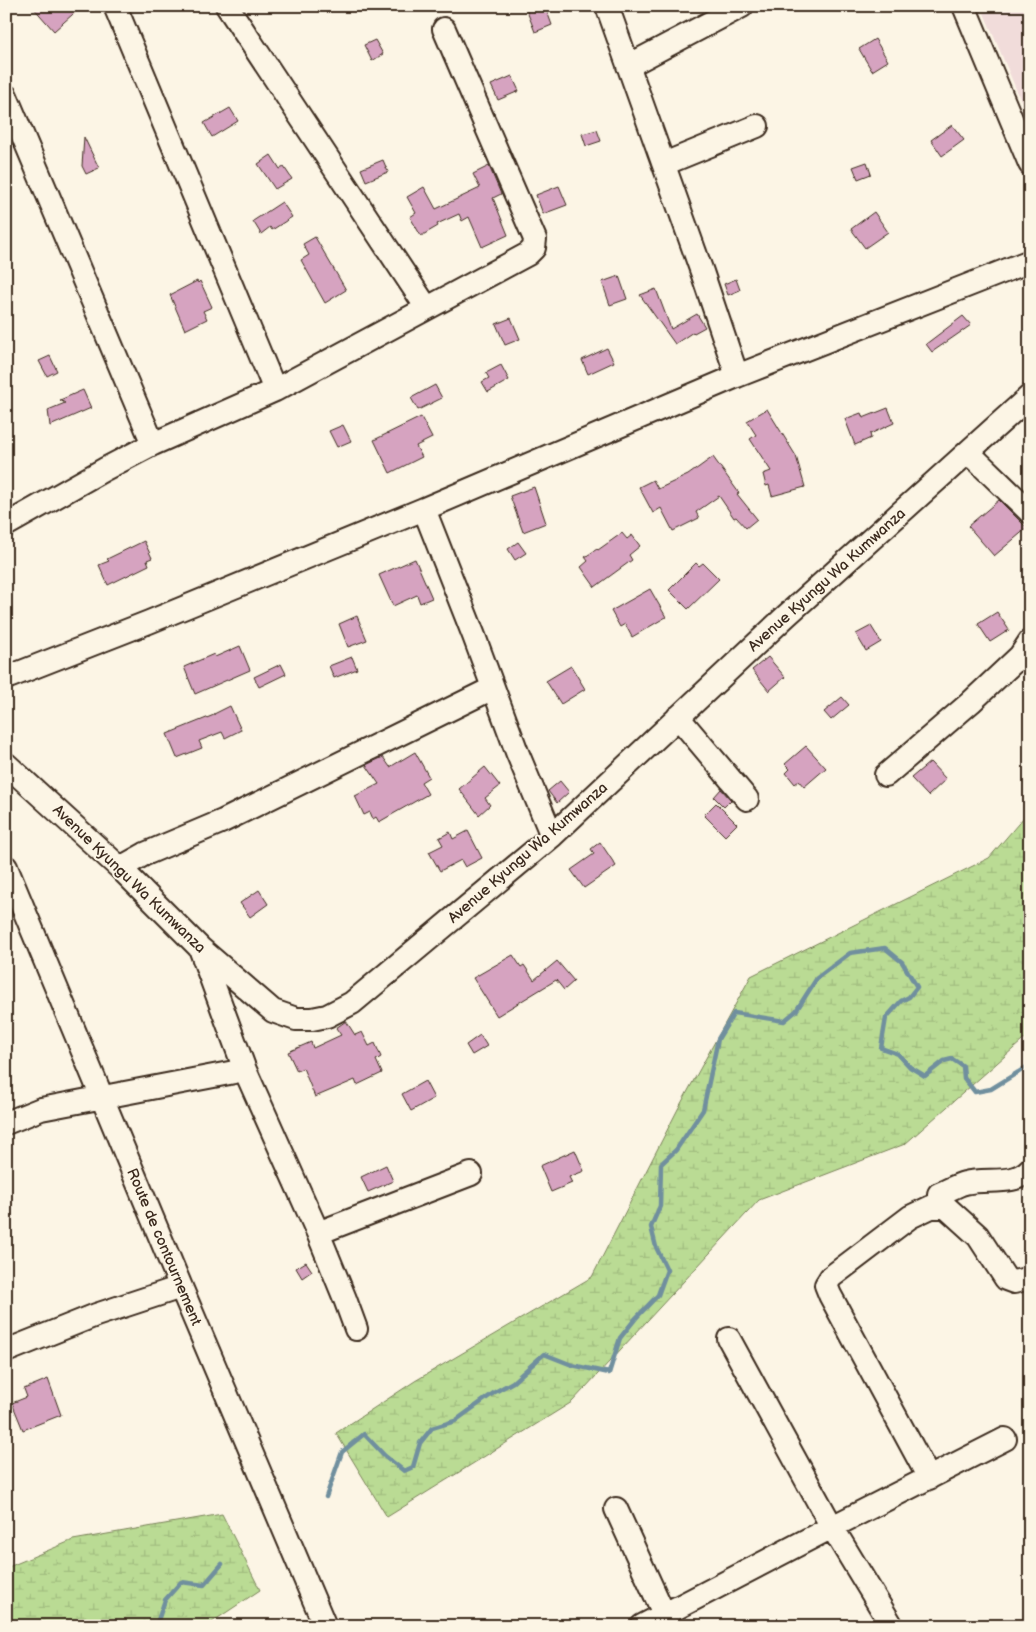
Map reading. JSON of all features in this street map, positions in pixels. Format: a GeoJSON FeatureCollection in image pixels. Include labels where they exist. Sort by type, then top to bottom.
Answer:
{"type":"FeatureCollection","features":[{"type":"Feature","properties":{"kind":"street"},"geometry":{"type":"LineString","coordinates":[[227,6],[427,308]]}},
{"type":"Feature","properties":{"kind":"street"},"geometry":{"type":"LineString","coordinates":[[606,6],[664,164],[737,376]]}},
{"type":"Feature","properties":{"kind":"street"},"geometry":{"type":"LineString","coordinates":[[628,66],[742,6]]}},
{"type":"Feature","properties":{"kind":"street"},"geometry":{"type":"LineString","coordinates":[[964,6],[1030,164]]}},
{"type":"Feature","properties":{"kind":"street"},"geometry":{"type":"LineString","coordinates":[[121,8],[275,390]]}},
{"type":"Feature","properties":{"kind":"street"},"geometry":{"type":"LineString","coordinates":[[6,525],[153,444],[275,390],[528,254],[534,248],[535,239],[444,29]]}},
{"type":"Feature","properties":{"kind":"street"},"geometry":{"type":"LineString","coordinates":[[6,96],[153,444]]}},
{"type":"Feature","properties":{"kind":"street"},"geometry":{"type":"LineString","coordinates":[[664,164],[757,126]]}},
{"type":"Feature","properties":{"kind":"street"},"geometry":{"type":"LineString","coordinates":[[6,678],[149,622],[424,509],[737,376],[1030,261]]}},
{"type":"Feature","properties":{"kind":"street","name":"Avenue Kyungu Wa Kumwanza"},"geometry":{"type":"LineString","coordinates":[[6,764],[120,868],[200,948],[273,1011],[296,1019],[312,1019],[327,1016],[352,1003],[552,836],[786,616],[1030,396]]}},
{"type":"Feature","properties":{"kind":"street"},"geometry":{"type":"LineString","coordinates":[[968,452],[1030,512]]}},
{"type":"Feature","properties":{"kind":"street"},"geometry":{"type":"LineString","coordinates":[[424,509],[517,752],[552,836]]}},
{"type":"Feature","properties":{"kind":"street"},"geometry":{"type":"LineString","coordinates":[[886,775],[971,702],[1020,656],[1030,641]]}},
{"type":"Feature","properties":{"kind":"street"},"geometry":{"type":"LineString","coordinates":[[120,868],[145,854],[223,821],[493,688]]}},
{"type":"Feature","properties":{"kind":"street"},"geometry":{"type":"LineString","coordinates":[[678,717],[747,799]]}},
{"type":"Feature","properties":{"kind":"street","name":"Route de contournement"},"geometry":{"type":"LineString","coordinates":[[6,867],[13,901],[102,1097],[180,1287],[325,1626]]}},
{"type":"Feature","properties":{"kind":"street"},"geometry":{"type":"LineString","coordinates":[[200,948],[245,1070],[318,1233],[356,1329]]}},
{"type":"Feature","properties":{"kind":"street"},"geometry":{"type":"LineString","coordinates":[[6,1124],[42,1109],[245,1070]]}},
{"type":"Feature","properties":{"kind":"street"},"geometry":{"type":"LineString","coordinates":[[939,1194],[966,1183],[1012,1180],[1023,1176],[1030,1169]]}},
{"type":"Feature","properties":{"kind":"street"},"geometry":{"type":"LineString","coordinates":[[318,1233],[471,1174]]}},
{"type":"Feature","properties":{"kind":"street"},"geometry":{"type":"LineString","coordinates":[[929,1478],[826,1285],[831,1277],[910,1217],[930,1207],[946,1207],[978,1236],[1006,1279],[1014,1282],[1030,1278]]}},
{"type":"Feature","properties":{"kind":"street"},"geometry":{"type":"LineString","coordinates":[[6,1351],[96,1315],[180,1287]]}},
{"type":"Feature","properties":{"kind":"street"},"geometry":{"type":"LineString","coordinates":[[729,1339],[832,1527],[892,1626]]}},
{"type":"Feature","properties":{"kind":"street"},"geometry":{"type":"LineString","coordinates":[[642,1626],[1005,1439]]}},
{"type":"Feature","properties":{"kind":"street"},"geometry":{"type":"LineString","coordinates":[[616,1509],[664,1614]]}},
{"type":"Feature","properties":{"kind":"shaded area"},"geometry":{"type":"Polygon","coordinates":[[[981,6],[1030,6],[1030,122],[981,6]]]}},
{"type":"Feature","properties":{"kind":"green space"},"geometry":{"type":"Polygon","coordinates":[[[1030,810],[1030,1034],[905,1144],[759,1200],[572,1402],[387,1517],[336,1433],[415,1381],[592,1277],[678,1109],[751,976],[989,858],[1030,810]]]}},
{"type":"Feature","properties":{"kind":"green space"},"geometry":{"type":"Polygon","coordinates":[[[222,1514],[260,1590],[206,1626],[6,1626],[6,1568],[73,1540],[222,1514]]]}},
{"type":"Feature","properties":{"kind":"building"},"geometry":{"type":"Polygon","coordinates":[[[32,6],[82,6],[54,31],[32,6]]]}},
{"type":"Feature","properties":{"kind":"building"},"geometry":{"type":"Polygon","coordinates":[[[525,6],[545,6],[552,25],[535,32],[525,6]]]}},
{"type":"Feature","properties":{"kind":"building"},"geometry":{"type":"Polygon","coordinates":[[[875,39],[888,61],[872,71],[859,49],[875,39]]]}},
{"type":"Feature","properties":{"kind":"building"},"geometry":{"type":"Polygon","coordinates":[[[375,40],[383,54],[372,61],[364,45],[375,40]]]}},
{"type":"Feature","properties":{"kind":"building"},"geometry":{"type":"Polygon","coordinates":[[[512,76],[519,91],[498,100],[491,85],[512,76]]]}},
{"type":"Feature","properties":{"kind":"building"},"geometry":{"type":"Polygon","coordinates":[[[230,108],[238,121],[212,137],[204,123],[230,108]]]}},
{"type":"Feature","properties":{"kind":"building"},"geometry":{"type":"Polygon","coordinates":[[[952,125],[964,140],[942,156],[931,140],[952,125]]]}},
{"type":"Feature","properties":{"kind":"building"},"geometry":{"type":"Polygon","coordinates":[[[597,130],[601,141],[586,146],[582,134],[597,130]]]}},
{"type":"Feature","properties":{"kind":"building"},"geometry":{"type":"Polygon","coordinates":[[[84,137],[99,168],[86,174],[82,166],[84,137]]]}},
{"type":"Feature","properties":{"kind":"building"},"geometry":{"type":"Polygon","coordinates":[[[271,155],[280,169],[284,167],[292,179],[275,189],[258,164],[271,155]]]}},
{"type":"Feature","properties":{"kind":"building"},"geometry":{"type":"Polygon","coordinates":[[[383,160],[388,172],[366,181],[361,169],[383,160]]]}},
{"type":"Feature","properties":{"kind":"building"},"geometry":{"type":"Polygon","coordinates":[[[867,162],[871,174],[858,179],[853,167],[867,162]]]}},
{"type":"Feature","properties":{"kind":"building"},"geometry":{"type":"Polygon","coordinates":[[[489,166],[501,194],[493,198],[508,235],[482,247],[469,217],[462,221],[459,214],[437,224],[438,226],[421,236],[410,217],[416,213],[407,197],[424,187],[436,209],[480,188],[473,174],[489,166]]]}},
{"type":"Feature","properties":{"kind":"building"},"geometry":{"type":"Polygon","coordinates":[[[559,186],[567,205],[543,214],[536,195],[559,186]]]}},
{"type":"Feature","properties":{"kind":"building"},"geometry":{"type":"Polygon","coordinates":[[[282,202],[292,217],[272,230],[270,227],[261,234],[253,221],[282,202]]]}},
{"type":"Feature","properties":{"kind":"building"},"geometry":{"type":"Polygon","coordinates":[[[874,212],[888,232],[865,248],[851,229],[874,212]]]}},
{"type":"Feature","properties":{"kind":"building"},"geometry":{"type":"Polygon","coordinates":[[[315,237],[346,290],[325,303],[301,260],[309,255],[303,244],[315,237]]]}},
{"type":"Feature","properties":{"kind":"building"},"geometry":{"type":"Polygon","coordinates":[[[619,276],[627,299],[610,305],[602,282],[619,276]]]}},
{"type":"Feature","properties":{"kind":"building"},"geometry":{"type":"Polygon","coordinates":[[[736,279],[740,290],[728,295],[724,284],[736,279]]]}},
{"type":"Feature","properties":{"kind":"building"},"geometry":{"type":"Polygon","coordinates":[[[197,281],[198,283],[200,281],[212,307],[203,311],[207,319],[185,330],[170,295],[197,281]]]}},
{"type":"Feature","properties":{"kind":"building"},"geometry":{"type":"Polygon","coordinates":[[[656,289],[671,329],[697,314],[705,327],[693,332],[675,344],[640,295],[656,289]]]}},
{"type":"Feature","properties":{"kind":"building"},"geometry":{"type":"Polygon","coordinates":[[[963,316],[971,325],[932,352],[926,344],[963,316]]]}},
{"type":"Feature","properties":{"kind":"building"},"geometry":{"type":"Polygon","coordinates":[[[511,318],[520,339],[505,345],[496,324],[511,318]]]}},
{"type":"Feature","properties":{"kind":"building"},"geometry":{"type":"Polygon","coordinates":[[[607,348],[614,362],[588,374],[582,360],[607,348]]]}},
{"type":"Feature","properties":{"kind":"building"},"geometry":{"type":"Polygon","coordinates":[[[50,356],[57,371],[47,376],[39,361],[50,356]]]}},
{"type":"Feature","properties":{"kind":"building"},"geometry":{"type":"Polygon","coordinates":[[[501,365],[509,380],[488,392],[482,382],[489,378],[486,373],[501,365]]]}},
{"type":"Feature","properties":{"kind":"building"},"geometry":{"type":"Polygon","coordinates":[[[435,385],[442,398],[418,410],[411,398],[435,385]]]}},
{"type":"Feature","properties":{"kind":"building"},"geometry":{"type":"Polygon","coordinates":[[[83,390],[91,408],[50,426],[48,410],[65,403],[60,400],[83,390]]]}},
{"type":"Feature","properties":{"kind":"building"},"geometry":{"type":"Polygon","coordinates":[[[888,408],[894,423],[870,434],[871,438],[855,445],[845,419],[861,413],[863,418],[888,408]]]}},
{"type":"Feature","properties":{"kind":"building"},"geometry":{"type":"Polygon","coordinates":[[[767,409],[796,456],[805,487],[772,496],[769,485],[766,486],[763,474],[771,471],[750,439],[756,435],[747,421],[767,409]]]}},
{"type":"Feature","properties":{"kind":"building"},"geometry":{"type":"Polygon","coordinates":[[[421,417],[432,438],[416,446],[422,457],[390,473],[374,440],[421,417]]]}},
{"type":"Feature","properties":{"kind":"building"},"geometry":{"type":"Polygon","coordinates":[[[343,425],[351,441],[337,447],[329,431],[343,425]]]}},
{"type":"Feature","properties":{"kind":"building"},"geometry":{"type":"Polygon","coordinates":[[[713,457],[739,493],[737,494],[757,519],[746,528],[736,517],[734,518],[719,496],[696,512],[699,518],[673,531],[661,508],[653,513],[639,487],[653,480],[658,489],[688,475],[713,457]]]}},
{"type":"Feature","properties":{"kind":"building"},"geometry":{"type":"Polygon","coordinates":[[[534,487],[546,523],[523,532],[510,496],[534,487]]]}},
{"type":"Feature","properties":{"kind":"building"},"geometry":{"type":"Polygon","coordinates":[[[999,500],[1027,528],[994,556],[968,526],[999,500]]]}},
{"type":"Feature","properties":{"kind":"building"},"geometry":{"type":"Polygon","coordinates":[[[622,533],[627,539],[632,535],[640,546],[629,555],[632,560],[595,587],[581,567],[588,561],[585,557],[622,533]]]}},
{"type":"Feature","properties":{"kind":"building"},"geometry":{"type":"Polygon","coordinates":[[[144,541],[152,558],[147,560],[149,565],[108,585],[99,565],[109,561],[107,559],[144,541]]]}},
{"type":"Feature","properties":{"kind":"building"},"geometry":{"type":"Polygon","coordinates":[[[518,542],[526,553],[515,560],[508,549],[518,542]]]}},
{"type":"Feature","properties":{"kind":"building"},"geometry":{"type":"Polygon","coordinates":[[[415,559],[432,598],[420,603],[417,595],[393,606],[379,575],[415,559]]]}},
{"type":"Feature","properties":{"kind":"building"},"geometry":{"type":"Polygon","coordinates":[[[696,563],[699,566],[703,563],[719,579],[688,609],[669,590],[696,563]]]}},
{"type":"Feature","properties":{"kind":"building"},"geometry":{"type":"Polygon","coordinates":[[[650,589],[666,617],[632,637],[625,624],[620,627],[611,611],[650,589]]]}},
{"type":"Feature","properties":{"kind":"building"},"geometry":{"type":"Polygon","coordinates":[[[997,612],[1009,630],[990,642],[978,624],[997,612]]]}},
{"type":"Feature","properties":{"kind":"building"},"geometry":{"type":"Polygon","coordinates":[[[357,616],[367,640],[348,647],[339,624],[357,616]]]}},
{"type":"Feature","properties":{"kind":"building"},"geometry":{"type":"Polygon","coordinates":[[[871,626],[881,642],[866,651],[856,634],[871,626]]]}},
{"type":"Feature","properties":{"kind":"building"},"geometry":{"type":"Polygon","coordinates":[[[240,646],[250,670],[195,694],[184,667],[214,654],[215,657],[240,646]]]}},
{"type":"Feature","properties":{"kind":"building"},"geometry":{"type":"Polygon","coordinates":[[[352,657],[357,669],[334,678],[329,666],[352,657]]]}},
{"type":"Feature","properties":{"kind":"building"},"geometry":{"type":"Polygon","coordinates":[[[768,657],[785,677],[769,691],[752,670],[768,657]]]}},
{"type":"Feature","properties":{"kind":"building"},"geometry":{"type":"Polygon","coordinates":[[[281,664],[286,674],[259,687],[254,677],[281,664]]]}},
{"type":"Feature","properties":{"kind":"building"},"geometry":{"type":"Polygon","coordinates":[[[571,666],[585,689],[561,704],[546,681],[571,666]]]}},
{"type":"Feature","properties":{"kind":"building"},"geometry":{"type":"Polygon","coordinates":[[[842,697],[849,705],[831,720],[824,712],[842,697]]]}},
{"type":"Feature","properties":{"kind":"building"},"geometry":{"type":"Polygon","coordinates":[[[230,706],[241,730],[225,738],[222,732],[199,741],[202,748],[177,758],[167,734],[214,715],[230,706]]]}},
{"type":"Feature","properties":{"kind":"building"},"geometry":{"type":"Polygon","coordinates":[[[806,746],[826,768],[804,787],[799,781],[795,784],[786,773],[790,769],[785,764],[806,746]]]}},
{"type":"Feature","properties":{"kind":"building"},"geometry":{"type":"Polygon","coordinates":[[[415,752],[429,777],[421,782],[428,794],[379,822],[376,817],[373,819],[370,812],[364,815],[355,796],[379,784],[366,765],[383,757],[390,767],[415,752]]]}},
{"type":"Feature","properties":{"kind":"building"},"geometry":{"type":"Polygon","coordinates":[[[930,762],[946,779],[928,796],[911,778],[930,762]]]}},
{"type":"Feature","properties":{"kind":"building"},"geometry":{"type":"Polygon","coordinates":[[[485,767],[500,786],[485,798],[490,805],[479,815],[459,789],[485,767]]]}},
{"type":"Feature","properties":{"kind":"building"},"geometry":{"type":"Polygon","coordinates":[[[560,781],[569,792],[557,803],[548,791],[560,781]]]}},
{"type":"Feature","properties":{"kind":"building"},"geometry":{"type":"Polygon","coordinates":[[[721,789],[731,800],[724,807],[714,797],[721,789]]]}},
{"type":"Feature","properties":{"kind":"building"},"geometry":{"type":"Polygon","coordinates":[[[716,803],[737,824],[725,836],[704,815],[716,803]]]}},
{"type":"Feature","properties":{"kind":"building"},"geometry":{"type":"Polygon","coordinates":[[[468,831],[482,858],[465,867],[461,860],[440,871],[429,852],[443,845],[439,838],[450,832],[453,839],[468,831]]]}},
{"type":"Feature","properties":{"kind":"building"},"geometry":{"type":"Polygon","coordinates":[[[600,842],[616,866],[584,888],[571,870],[594,854],[591,849],[600,842]]]}},
{"type":"Feature","properties":{"kind":"building"},"geometry":{"type":"Polygon","coordinates":[[[259,890],[268,904],[250,917],[240,903],[259,890]]]}},
{"type":"Feature","properties":{"kind":"building"},"geometry":{"type":"Polygon","coordinates":[[[513,955],[521,967],[524,965],[534,980],[557,961],[574,981],[564,990],[556,980],[497,1016],[473,978],[513,955]]]}},
{"type":"Feature","properties":{"kind":"building"},"geometry":{"type":"Polygon","coordinates":[[[346,1021],[355,1035],[362,1032],[369,1046],[375,1043],[381,1057],[376,1060],[382,1073],[357,1085],[355,1080],[315,1097],[303,1068],[297,1071],[288,1052],[311,1042],[313,1048],[341,1035],[336,1028],[346,1021]]]}},
{"type":"Feature","properties":{"kind":"building"},"geometry":{"type":"Polygon","coordinates":[[[480,1035],[487,1046],[472,1055],[466,1045],[480,1035]]]}},
{"type":"Feature","properties":{"kind":"building"},"geometry":{"type":"Polygon","coordinates":[[[425,1081],[434,1098],[411,1111],[402,1094],[425,1081]]]}},
{"type":"Feature","properties":{"kind":"building"},"geometry":{"type":"Polygon","coordinates":[[[575,1150],[584,1171],[569,1177],[572,1183],[551,1192],[540,1166],[575,1150]]]}},
{"type":"Feature","properties":{"kind":"building"},"geometry":{"type":"Polygon","coordinates":[[[386,1165],[393,1181],[368,1192],[361,1177],[386,1165]]]}},
{"type":"Feature","properties":{"kind":"building"},"geometry":{"type":"Polygon","coordinates":[[[306,1262],[312,1271],[302,1278],[296,1268],[306,1262]]]}},
{"type":"Feature","properties":{"kind":"building"},"geometry":{"type":"Polygon","coordinates":[[[48,1379],[61,1415],[23,1430],[12,1403],[27,1397],[24,1389],[48,1379]]]}},
{"type":"Feature","properties":{"kind":"waterway"},"geometry":{"type":"LineString","coordinates":[[326,1497],[342,1452],[364,1434],[385,1456],[404,1471],[413,1467],[420,1443],[432,1428],[455,1421],[495,1392],[513,1382],[544,1354],[572,1365],[609,1373],[620,1338],[658,1295],[667,1270],[656,1247],[651,1227],[660,1206],[661,1164],[676,1150],[703,1110],[718,1039],[734,1013],[784,1021],[796,1011],[817,978],[850,953],[885,948],[902,962],[917,987],[886,1018],[881,1048],[898,1054],[910,1067],[925,1076],[944,1061],[952,1059],[963,1066],[964,1078],[975,1092],[991,1089],[1030,1065]]}},
{"type":"Feature","properties":{"kind":"waterway"},"geometry":{"type":"LineString","coordinates":[[156,1626],[165,1600],[181,1582],[204,1585],[222,1564]]}}]}
